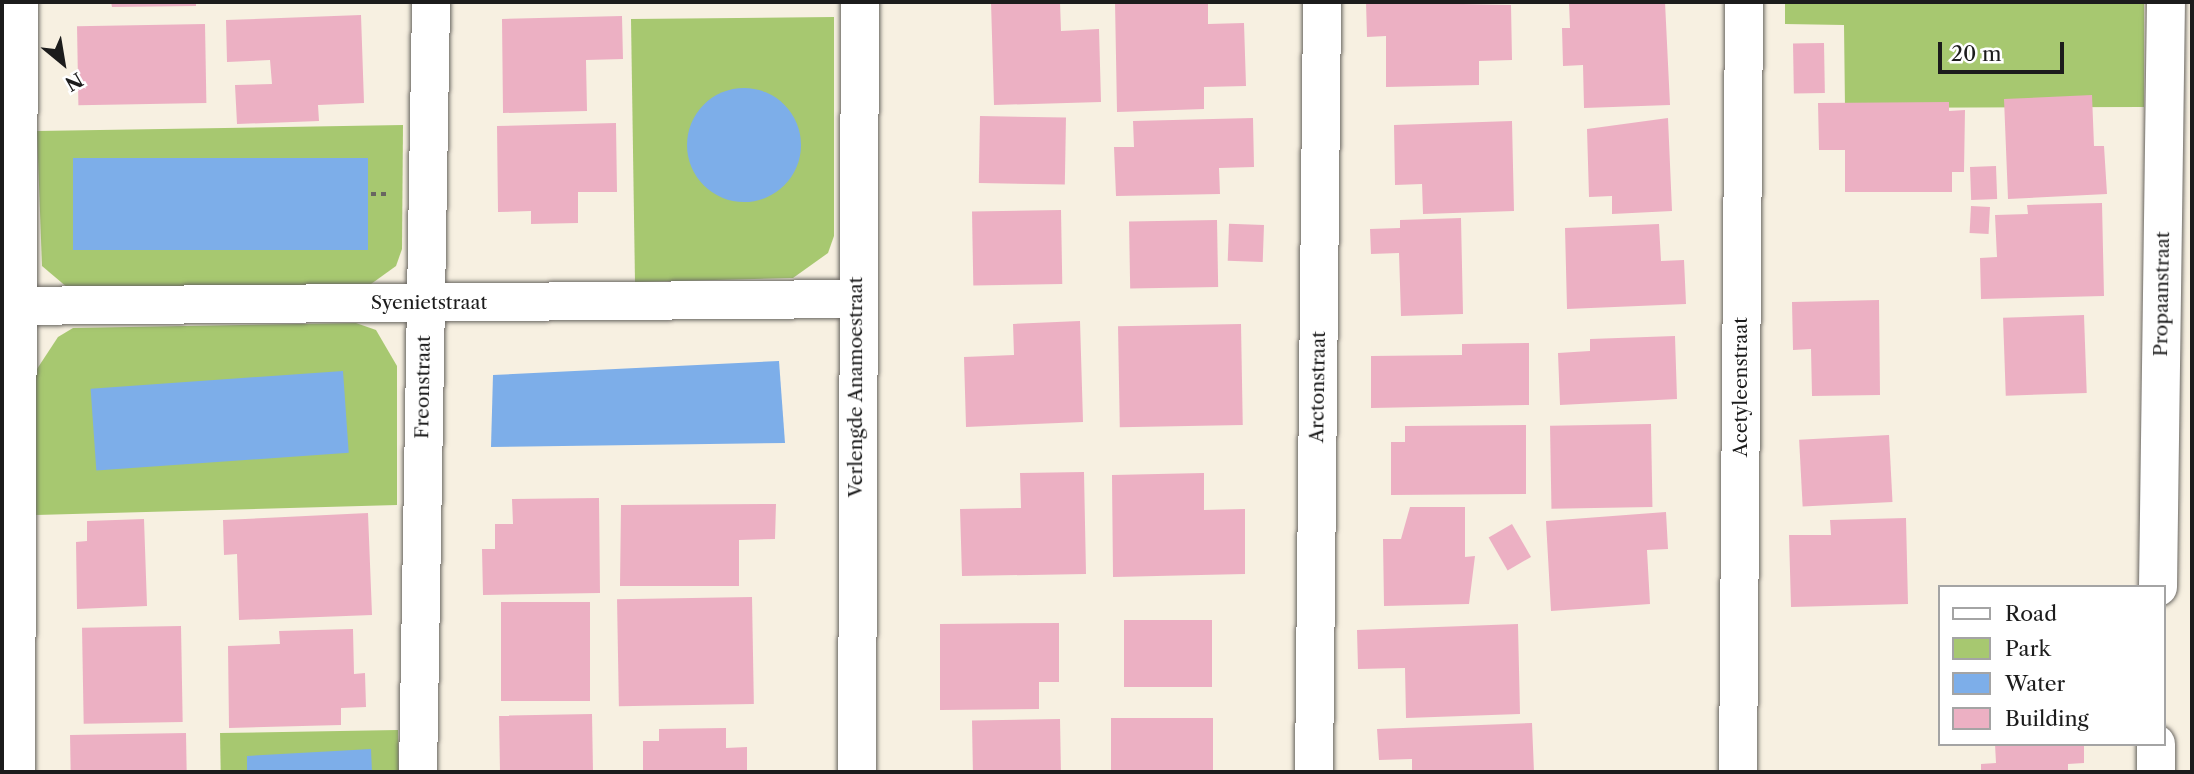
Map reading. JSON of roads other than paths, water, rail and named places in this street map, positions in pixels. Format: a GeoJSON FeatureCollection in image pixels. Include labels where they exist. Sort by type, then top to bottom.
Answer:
{"type":"FeatureCollection","features":[{"type":"Feature","properties":{"kind":"street"},"geometry":{"type":"LineString","coordinates":[[16,772],[9,306],[19,2]]}},
{"type":"Feature","properties":{"kind":"street","name":"Freonstraat"},"geometry":{"type":"LineString","coordinates":[[418,772],[431,2]]}},
{"type":"Feature","properties":{"kind":"street","name":"Verlengde Anamoestraat"},"geometry":{"type":"LineString","coordinates":[[857,772],[855,299],[860,2]]}},
{"type":"Feature","properties":{"kind":"street","name":"Arctonstraat"},"geometry":{"type":"LineString","coordinates":[[1314,772],[1322,2]]}},
{"type":"Feature","properties":{"kind":"street","name":"Acetyleenstraat"},"geometry":{"type":"LineString","coordinates":[[1738,772],[1744,2]]}},
{"type":"Feature","properties":{"kind":"street","name":"Propaanstraat"},"geometry":{"type":"LineString","coordinates":[[2158,585],[2166,2]]}},
{"type":"Feature","properties":{"kind":"street","name":"Syenietstraat"},"geometry":{"type":"LineString","coordinates":[[9,306],[855,299]]}},
{"type":"Feature","properties":{"kind":"street"},"geometry":{"type":"LineString","coordinates":[[2156,746],[2156,772]]}},
{"type":"Feature","properties":{"kind":"water"},"geometry":{"type":"Polygon","coordinates":[[[744,88],[766,93],[784,105],[796,123],[801,145],[796,167],[784,185],[766,197],[744,202],[722,197],[704,185],[692,167],[687,145],[692,123],[704,105],[722,93],[744,88]]]}},
{"type":"Feature","properties":{"kind":"water"},"geometry":{"type":"Polygon","coordinates":[[[73,158],[368,158],[368,250],[73,250],[73,158]]]}},
{"type":"Feature","properties":{"kind":"water"},"geometry":{"type":"Polygon","coordinates":[[[779,361],[785,443],[491,447],[493,375],[779,361]]]}},
{"type":"Feature","properties":{"kind":"water"},"geometry":{"type":"Polygon","coordinates":[[[343,371],[349,453],[96,470],[91,389],[343,371]]]}},
{"type":"Feature","properties":{"kind":"water"},"geometry":{"type":"Polygon","coordinates":[[[371,749],[372,772],[247,772],[247,756],[371,749]]]}}]}
